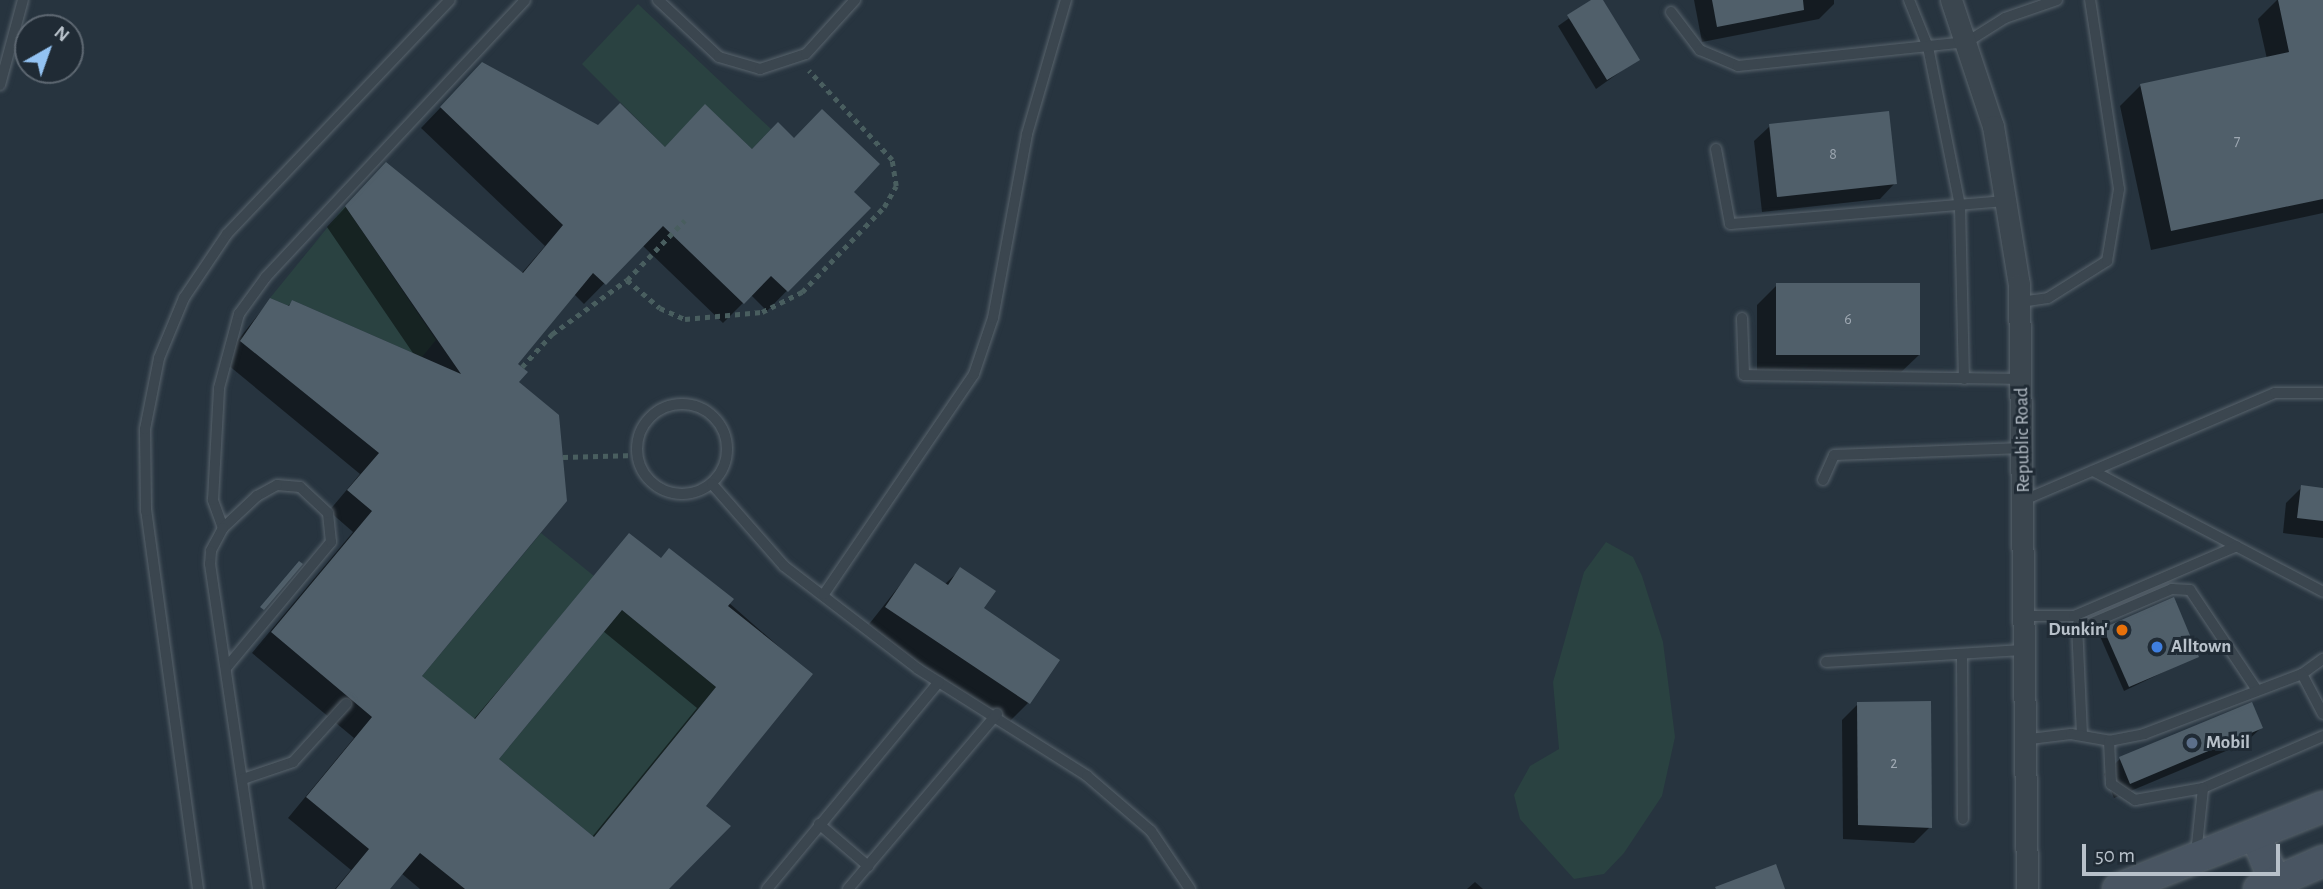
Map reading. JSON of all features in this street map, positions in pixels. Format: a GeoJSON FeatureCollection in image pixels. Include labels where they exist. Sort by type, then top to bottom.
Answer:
{"type":"FeatureCollection","features":[{"type":"Feature","properties":{"kind":"main road"},"geometry":{"type":"LineString","coordinates":[[2118,889],[2323,807]]}},
{"type":"Feature","properties":{"kind":"main road"},"geometry":{"type":"LineString","coordinates":[[2256,836],[2272,887],[2323,861]]}},
{"type":"Feature","properties":{"kind":"street","name":"Republic Road"},"geometry":{"type":"LineString","coordinates":[[1951,0],[1993,126],[2020,302],[2024,500],[2022,740],[2027,889]]}},
{"type":"Feature","properties":{"kind":"lane"},"geometry":{"type":"LineString","coordinates":[[0,85],[23,0]]}},
{"type":"Feature","properties":{"kind":"lane"},"geometry":{"type":"LineString","coordinates":[[198,889],[146,511],[145,429],[159,358],[184,298],[227,234],[450,0]]}},
{"type":"Feature","properties":{"kind":"lane"},"geometry":{"type":"LineString","coordinates":[[223,528],[213,500],[219,388],[239,314],[266,277],[525,0]]}},
{"type":"Feature","properties":{"kind":"lane"},"geometry":{"type":"LineString","coordinates":[[658,0],[730,63],[760,69],[801,58],[855,0]]}},
{"type":"Feature","properties":{"kind":"lane"},"geometry":{"type":"LineString","coordinates":[[824,594],[974,374],[993,318],[1027,134],[1066,0]]}},
{"type":"Feature","properties":{"kind":"lane"},"geometry":{"type":"LineString","coordinates":[[1909,0],[1928,47],[1960,206],[1964,379]]}},
{"type":"Feature","properties":{"kind":"lane"},"geometry":{"type":"LineString","coordinates":[[1671,12],[1700,50],[1738,66],[1967,42],[2005,18],[2057,0]]}},
{"type":"Feature","properties":{"kind":"lane"},"geometry":{"type":"LineString","coordinates":[[2020,302],[2048,298],[2107,261],[2119,189],[2090,0]]}},
{"type":"Feature","properties":{"kind":"lane"},"geometry":{"type":"LineString","coordinates":[[1716,149],[1730,224],[2006,201]]}},
{"type":"Feature","properties":{"kind":"lane"},"geometry":{"type":"LineString","coordinates":[[1742,318],[1744,375],[2021,380]]}},
{"type":"Feature","properties":{"kind":"lane"},"geometry":{"type":"LineString","coordinates":[[2024,500],[2286,390],[2323,393]]}},
{"type":"Feature","properties":{"kind":"lane"},"geometry":{"type":"LineString","coordinates":[[696,406],[725,434],[725,465],[712,484],[682,495],[664,492],[642,472],[636,454],[639,433],[654,413],[696,406]]}},
{"type":"Feature","properties":{"kind":"lane"},"geometry":{"type":"LineString","coordinates":[[1823,480],[1833,455],[2023,448]]}},
{"type":"Feature","properties":{"kind":"lane"},"geometry":{"type":"LineString","coordinates":[[2093,471],[2323,592]]}},
{"type":"Feature","properties":{"kind":"lane"},"geometry":{"type":"LineString","coordinates":[[226,668],[326,549],[333,531],[313,495],[286,484],[257,496],[223,528],[212,545],[210,564],[258,889]]}},
{"type":"Feature","properties":{"kind":"lane"},"geometry":{"type":"LineString","coordinates":[[712,484],[763,548],[939,682],[1053,750],[1151,831],[1190,889]]}},
{"type":"Feature","properties":{"kind":"lane"},"geometry":{"type":"LineString","coordinates":[[2022,616],[2074,615],[2236,546]]}},
{"type":"Feature","properties":{"kind":"lane"},"geometry":{"type":"LineString","coordinates":[[2078,629],[2172,589],[2190,590],[2258,691]]}},
{"type":"Feature","properties":{"kind":"lane"},"geometry":{"type":"LineString","coordinates":[[2074,615],[2078,629],[2082,735]]}},
{"type":"Feature","properties":{"kind":"lane"},"geometry":{"type":"LineString","coordinates":[[1826,663],[2022,650]]}},
{"type":"Feature","properties":{"kind":"lane"},"geometry":{"type":"LineString","coordinates":[[1962,654],[1963,819]]}},
{"type":"Feature","properties":{"kind":"lane"},"geometry":{"type":"LineString","coordinates":[[2022,740],[2082,735],[2109,741],[2144,734],[2302,674],[2323,659]]}},
{"type":"Feature","properties":{"kind":"lane"},"geometry":{"type":"LineString","coordinates":[[2302,674],[2323,714]]}},
{"type":"Feature","properties":{"kind":"lane"},"geometry":{"type":"LineString","coordinates":[[767,889],[939,682]]}},
{"type":"Feature","properties":{"kind":"lane"},"geometry":{"type":"LineString","coordinates":[[243,779],[293,762],[346,704]]}},
{"type":"Feature","properties":{"kind":"lane"},"geometry":{"type":"LineString","coordinates":[[848,889],[997,715]]}},
{"type":"Feature","properties":{"kind":"lane"},"geometry":{"type":"LineString","coordinates":[[2109,741],[2107,769],[2119,794],[2135,800],[2203,788],[2323,736]]}},
{"type":"Feature","properties":{"kind":"lane"},"geometry":{"type":"LineString","coordinates":[[2196,859],[2203,788]]}},
{"type":"Feature","properties":{"kind":"lane"},"geometry":{"type":"LineString","coordinates":[[819,824],[868,866]]}},
{"type":"Feature","properties":{"kind":"path"},"geometry":{"type":"LineString","coordinates":[[627,280],[660,309],[685,319],[762,312],[802,292],[884,207],[896,186],[892,160],[801,58]]}},
{"type":"Feature","properties":{"kind":"path"},"geometry":{"type":"LineString","coordinates":[[522,368],[552,334],[627,280],[685,220]]}},
{"type":"Feature","properties":{"kind":"path"},"geometry":{"type":"LineString","coordinates":[[563,457],[636,454]]}},
{"type":"Feature","properties":{"kind":"green space"},"geometry":{"type":"Polygon","coordinates":[[[638,4],[771,129],[752,149],[705,105],[665,147],[582,64],[638,4]]]}},
{"type":"Feature","properties":{"kind":"green space"},"geometry":{"type":"Polygon","coordinates":[[[345,206],[436,340],[422,357],[292,300],[289,306],[270,298],[345,206]]]}},
{"type":"Feature","properties":{"kind":"green space"},"geometry":{"type":"Polygon","coordinates":[[[541,533],[594,576],[465,731],[449,698],[422,676],[541,533]]]}},
{"type":"Feature","properties":{"kind":"green space"},"geometry":{"type":"Polygon","coordinates":[[[1606,542],[1633,557],[1642,576],[1663,642],[1675,737],[1662,796],[1624,853],[1604,874],[1574,879],[1520,819],[1514,795],[1530,766],[1559,749],[1553,682],[1584,572],[1606,542]]]}},
{"type":"Feature","properties":{"kind":"green space"},"geometry":{"type":"Polygon","coordinates":[[[622,610],[716,687],[594,837],[499,759],[622,610]]]}},
{"type":"Feature","properties":{"kind":"building"},"geometry":{"type":"Polygon","coordinates":[[[1591,0],[1603,0],[1640,60],[1607,80],[1567,15],[1591,0]]]}},
{"type":"Feature","properties":{"kind":"building"},"geometry":{"type":"Polygon","coordinates":[[[1712,0],[1803,0],[1804,10],[1717,27],[1712,0]]]}},
{"type":"Feature","properties":{"kind":"building"},"geometry":{"type":"Polygon","coordinates":[[[2278,0],[2323,0],[2323,199],[2171,231],[2140,84],[2289,52],[2278,0]]]}},
{"type":"Feature","properties":{"kind":"building"},"geometry":{"type":"Polygon","coordinates":[[[482,62],[598,125],[620,103],[665,147],[705,104],[752,149],[778,122],[794,138],[822,109],[880,164],[854,192],[871,208],[788,292],[771,276],[744,304],[663,226],[606,285],[593,273],[518,364],[528,372],[519,382],[559,415],[567,501],[422,676],[475,719],[629,533],[661,558],[669,548],[734,599],[728,606],[813,674],[706,806],[731,826],[669,889],[465,889],[420,853],[390,889],[336,889],[369,849],[306,797],[372,717],[271,632],[372,511],[347,490],[379,453],[240,341],[270,298],[289,306],[292,300],[461,374],[345,206],[386,162],[523,273],[563,225],[440,107],[482,62]],[[622,610],[499,759],[594,837],[716,687],[622,610]]]}},
{"type":"Feature","properties":{"kind":"building"},"geometry":{"type":"Polygon","coordinates":[[[1889,111],[1897,184],[1777,197],[1769,124],[1889,111]]]}},
{"type":"Feature","properties":{"kind":"building"},"geometry":{"type":"Polygon","coordinates":[[[1776,283],[1920,283],[1920,355],[1776,355],[1776,283]]]}},
{"type":"Feature","properties":{"kind":"building"},"geometry":{"type":"Polygon","coordinates":[[[2301,485],[2323,488],[2323,521],[2297,518],[2301,485]]]}},
{"type":"Feature","properties":{"kind":"building"},"geometry":{"type":"Polygon","coordinates":[[[299,561],[303,564],[264,610],[260,607],[299,561]]]}},
{"type":"Feature","properties":{"kind":"building"},"geometry":{"type":"Polygon","coordinates":[[[915,563],[948,585],[960,567],[996,591],[984,608],[1060,660],[1030,704],[885,607],[915,563]]]}},
{"type":"Feature","properties":{"kind":"building","name":"Alltown"},"geometry":{"type":"Polygon","coordinates":[[[2174,597],[2199,657],[2129,687],[2103,628],[2174,597]]]}},
{"type":"Feature","properties":{"kind":"building"},"geometry":{"type":"Polygon","coordinates":[[[1931,701],[1932,828],[1858,825],[1857,702],[1931,701]]]}},
{"type":"Feature","properties":{"kind":"building"},"geometry":{"type":"Polygon","coordinates":[[[2252,702],[2263,728],[2130,784],[2119,757],[2252,702]]]}},
{"type":"Feature","properties":{"kind":"building"},"geometry":{"type":"Polygon","coordinates":[[[1776,864],[1785,889],[1715,887],[1776,864]]]}},
{"type":"Feature","properties":{"kind":"place","name":"Dunkin'"},"geometry":{"type":"Point","coordinates":[2122,630]}},
{"type":"Feature","properties":{"kind":"place","name":"Alltown"},"geometry":{"type":"Point","coordinates":[2157,647]}},
{"type":"Feature","properties":{"kind":"place","name":"Mobil"},"geometry":{"type":"Point","coordinates":[2192,743]}}]}
